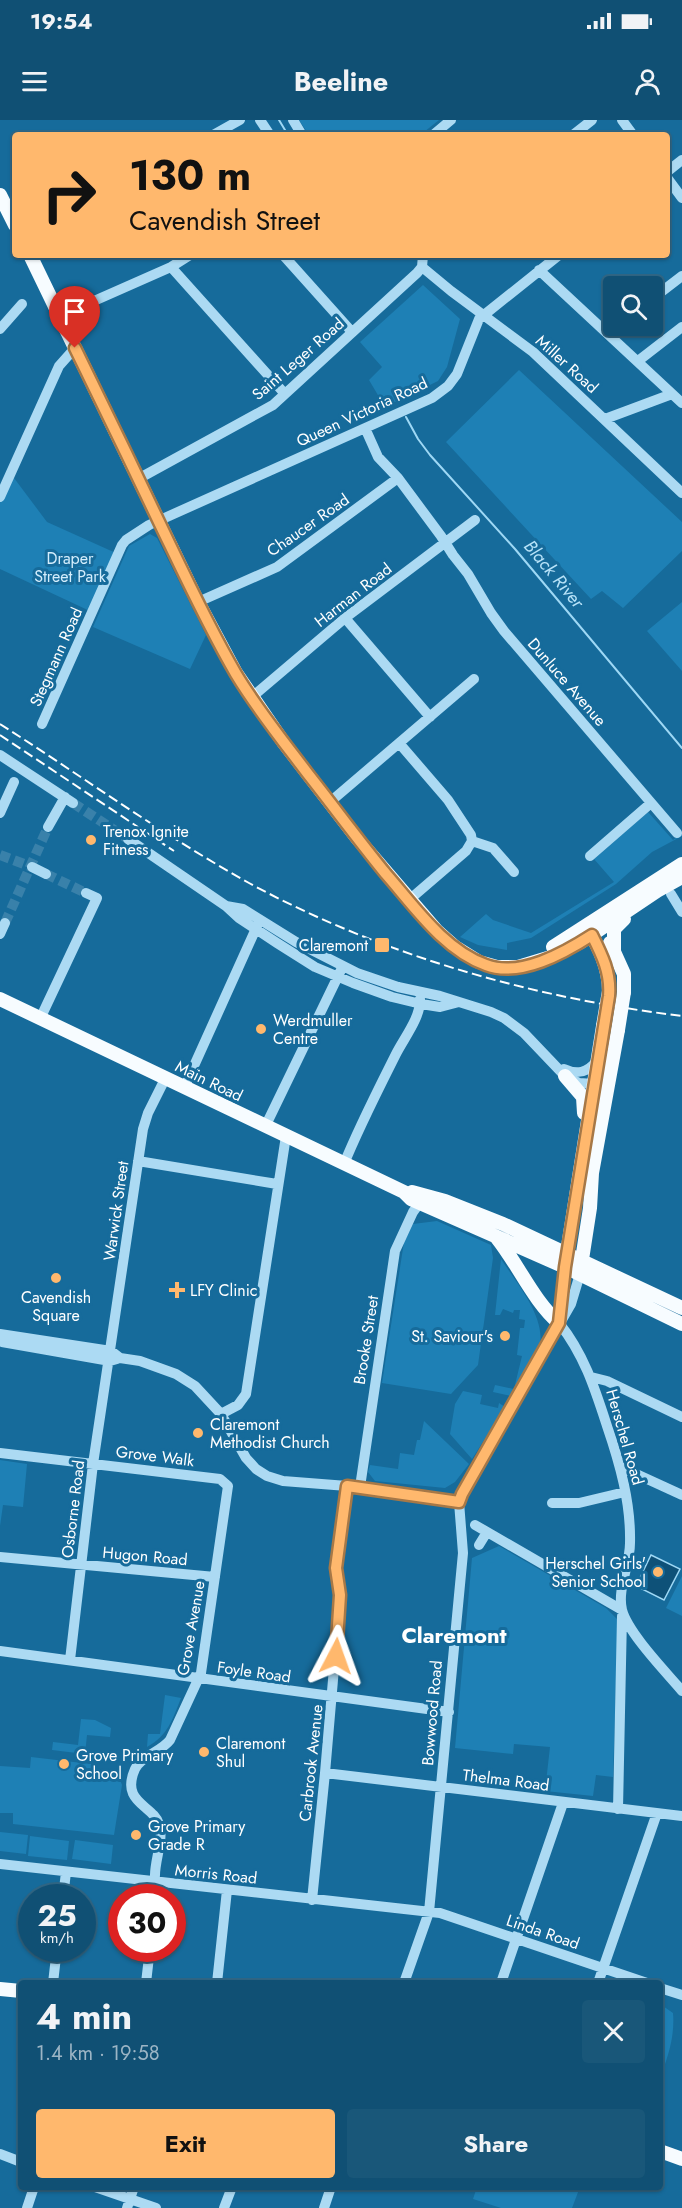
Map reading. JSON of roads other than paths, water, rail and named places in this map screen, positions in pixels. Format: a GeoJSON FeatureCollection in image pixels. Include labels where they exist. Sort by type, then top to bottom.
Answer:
{"type":"FeatureCollection","features":[{"type":"Feature","properties":{"kind":"main road"},"geometry":{"type":"LineString","coordinates":[[0,195],[12,219]]}},
{"type":"Feature","properties":{"kind":"main road"},"geometry":{"type":"LineString","coordinates":[[31,258],[198,602],[252,697],[330,802],[436,931],[466,954],[488,966],[507,968],[536,963],[566,950],[594,927],[682,864]]}},
{"type":"Feature","properties":{"kind":"main road"},"geometry":{"type":"LineString","coordinates":[[580,1274],[590,1208],[592,1173],[624,992],[624,974],[615,951],[613,934],[617,925],[668,890],[682,877]]}},
{"type":"Feature","properties":{"kind":"main road"},"geometry":{"type":"LineString","coordinates":[[466,954],[509,958],[529,956],[594,927],[657,891],[668,890]]}},
{"type":"Feature","properties":{"kind":"main road"},"geometry":{"type":"LineString","coordinates":[[594,927],[615,951]]}},
{"type":"Feature","properties":{"kind":"main road"},"geometry":{"type":"LineString","coordinates":[[565,1267],[609,991],[608,972],[594,927]]}},
{"type":"Feature","properties":{"kind":"main road","name":"Main Road"},"geometry":{"type":"LineString","coordinates":[[0,999],[682,1323]]}},
{"type":"Feature","properties":{"kind":"main road"},"geometry":{"type":"LineString","coordinates":[[594,1084],[602,1078],[610,1042],[617,1032]]}},
{"type":"Feature","properties":{"kind":"main road"},"geometry":{"type":"LineString","coordinates":[[565,1076],[584,1100],[585,1148]]}},
{"type":"Feature","properties":{"kind":"main road","name":"Main Road"},"geometry":{"type":"LineString","coordinates":[[422,1199],[468,1209],[567,1252],[682,1308]]}},
{"type":"Feature","properties":{"kind":"main road"},"geometry":{"type":"LineString","coordinates":[[496,1236],[546,1311],[559,1323]]}},
{"type":"Feature","properties":{"kind":"main road"},"geometry":{"type":"LineString","coordinates":[[1,1991],[18,1991]]}},
{"type":"Feature","properties":{"kind":"main road"},"geometry":{"type":"LineString","coordinates":[[663,2152],[682,2159]]}},
{"type":"Feature","properties":{"kind":"street"},"geometry":{"type":"LineString","coordinates":[[218,132],[240,120]]}},
{"type":"Feature","properties":{"kind":"street"},"geometry":{"type":"LineString","coordinates":[[437,132],[451,120]]}},
{"type":"Feature","properties":{"kind":"street"},"geometry":{"type":"LineString","coordinates":[[577,132],[592,120]]}},
{"type":"Feature","properties":{"kind":"street"},"geometry":{"type":"LineString","coordinates":[[670,169],[682,159]]}},
{"type":"Feature","properties":{"kind":"street"},"geometry":{"type":"LineString","coordinates":[[670,182],[682,198]]}},
{"type":"Feature","properties":{"kind":"street"},"geometry":{"type":"LineString","coordinates":[[60,316],[171,267],[185,258]]}},
{"type":"Feature","properties":{"kind":"street"},"geometry":{"type":"LineString","coordinates":[[286,258],[352,332]]}},
{"type":"Feature","properties":{"kind":"street"},"geometry":{"type":"LineString","coordinates":[[422,267],[423,258]]}},
{"type":"Feature","properties":{"kind":"street","name":"Queen Victoria Road"},"geometry":{"type":"LineString","coordinates":[[159,521],[432,398],[448,386],[460,368],[475,327],[484,315],[555,258]]}},
{"type":"Feature","properties":{"kind":"street"},"geometry":{"type":"LineString","coordinates":[[171,267],[285,394]]}},
{"type":"Feature","properties":{"kind":"street","name":"Saint Leger Road"},"geometry":{"type":"LineString","coordinates":[[138,478],[267,409],[422,267]]}},
{"type":"Feature","properties":{"kind":"street","name":"Miller Road"},"geometry":{"type":"LineString","coordinates":[[422,267],[533,352],[682,493]]}},
{"type":"Feature","properties":{"kind":"street"},"geometry":{"type":"LineString","coordinates":[[539,270],[603,328]]}},
{"type":"Feature","properties":{"kind":"street"},"geometry":{"type":"LineString","coordinates":[[663,291],[682,276]]}},
{"type":"Feature","properties":{"kind":"street"},"geometry":{"type":"LineString","coordinates":[[0,329],[22,304]]}},
{"type":"Feature","properties":{"kind":"street"},"geometry":{"type":"LineString","coordinates":[[638,361],[682,327]]}},
{"type":"Feature","properties":{"kind":"street"},"geometry":{"type":"LineString","coordinates":[[611,336],[682,403]]}},
{"type":"Feature","properties":{"kind":"street"},"geometry":{"type":"LineString","coordinates":[[0,497],[59,366],[75,348]]}},
{"type":"Feature","properties":{"kind":"street"},"geometry":{"type":"LineString","coordinates":[[605,419],[672,394]]}},
{"type":"Feature","properties":{"kind":"street","name":"Dunluce Avenue"},"geometry":{"type":"LineString","coordinates":[[365,428],[378,457],[398,478],[468,574],[490,613],[677,833]]}},
{"type":"Feature","properties":{"kind":"street","name":"Chaucer Road"},"geometry":{"type":"LineString","coordinates":[[198,602],[277,567],[398,478]]}},
{"type":"Feature","properties":{"kind":"street","name":"Harman Road"},"geometry":{"type":"LineString","coordinates":[[252,697],[345,618],[475,520]]}},
{"type":"Feature","properties":{"kind":"street","name":"Stegmann Road"},"geometry":{"type":"LineString","coordinates":[[42,724],[122,545],[137,532],[159,521]]}},
{"type":"Feature","properties":{"kind":"street"},"geometry":{"type":"LineString","coordinates":[[345,618],[430,717]]}},
{"type":"Feature","properties":{"kind":"street"},"geometry":{"type":"LineString","coordinates":[[330,802],[474,679]]}},
{"type":"Feature","properties":{"kind":"street"},"geometry":{"type":"LineString","coordinates":[[399,743],[448,800],[471,835],[472,841],[466,851],[409,900]]}},
{"type":"Feature","properties":{"kind":"street"},"geometry":{"type":"LineString","coordinates":[[0,755],[69,800],[48,827]]}},
{"type":"Feature","properties":{"kind":"street"},"geometry":{"type":"LineString","coordinates":[[0,813],[14,782]]}},
{"type":"Feature","properties":{"kind":"street"},"geometry":{"type":"LineString","coordinates":[[591,856],[651,803]]}},
{"type":"Feature","properties":{"kind":"street"},"geometry":{"type":"LineString","coordinates":[[128,839],[226,906],[243,909],[277,943],[315,966],[366,976],[416,992],[476,1006],[504,1018],[556,1064],[565,1076],[579,1083],[594,1084]]}},
{"type":"Feature","properties":{"kind":"street"},"geometry":{"type":"LineString","coordinates":[[472,841],[493,848],[513,872]]}},
{"type":"Feature","properties":{"kind":"street"},"geometry":{"type":"LineString","coordinates":[[32,867],[46,874]]}},
{"type":"Feature","properties":{"kind":"street"},"geometry":{"type":"LineString","coordinates":[[668,890],[682,912]]}},
{"type":"Feature","properties":{"kind":"street"},"geometry":{"type":"LineString","coordinates":[[40,1019],[98,898],[86,893]]}},
{"type":"Feature","properties":{"kind":"street"},"geometry":{"type":"LineString","coordinates":[[0,934],[5,923]]}},
{"type":"Feature","properties":{"kind":"street"},"geometry":{"type":"LineString","coordinates":[[184,1088],[258,924]]}},
{"type":"Feature","properties":{"kind":"street"},"geometry":{"type":"LineString","coordinates":[[258,924],[296,942],[340,971],[382,993],[421,1004],[440,1006],[460,1002]]}},
{"type":"Feature","properties":{"kind":"street"},"geometry":{"type":"LineString","coordinates":[[247,946],[259,941],[277,943]]}},
{"type":"Feature","properties":{"kind":"street"},"geometry":{"type":"LineString","coordinates":[[266,1127],[340,971]]}},
{"type":"Feature","properties":{"kind":"street"},"geometry":{"type":"LineString","coordinates":[[344,1164],[421,1004],[416,992]]}},
{"type":"Feature","properties":{"kind":"street"},"geometry":{"type":"LineString","coordinates":[[556,1064],[577,1073],[588,1070],[597,1061]]}},
{"type":"Feature","properties":{"kind":"street","name":"Warwick Street"},"geometry":{"type":"LineString","coordinates":[[114,1356],[138,1161],[146,1120],[165,1079]]}},
{"type":"Feature","properties":{"kind":"street"},"geometry":{"type":"LineString","coordinates":[[221,1414],[238,1405],[246,1394],[286,1136]]}},
{"type":"Feature","properties":{"kind":"street"},"geometry":{"type":"LineString","coordinates":[[138,1161],[277,1184]]}},
{"type":"Feature","properties":{"kind":"street","name":"Brooke Street"},"geometry":{"type":"LineString","coordinates":[[360,1487],[395,1251],[400,1236],[422,1199]]}},
{"type":"Feature","properties":{"kind":"street"},"geometry":{"type":"LineString","coordinates":[[559,1323],[565,1267]]}},
{"type":"Feature","properties":{"kind":"street"},"geometry":{"type":"LineString","coordinates":[[0,1334],[151,1364],[185,1379],[203,1393],[221,1414],[246,1458],[261,1473],[283,1481],[360,1487],[459,1502],[559,1323],[572,1304],[580,1274]]}},
{"type":"Feature","properties":{"kind":"street","name":"Herschel Road"},"geometry":{"type":"LineString","coordinates":[[559,1323],[574,1343],[591,1377],[621,1467],[625,1492],[630,1544],[621,1598],[623,1646],[618,1809]]}},
{"type":"Feature","properties":{"kind":"street"},"geometry":{"type":"LineString","coordinates":[[0,1341],[114,1356]]}},
{"type":"Feature","properties":{"kind":"street","name":"Osborne Road"},"geometry":{"type":"LineString","coordinates":[[70,1660],[93,1464],[114,1356]]}},
{"type":"Feature","properties":{"kind":"street"},"geometry":{"type":"LineString","coordinates":[[591,1377],[607,1381],[682,1417]]}},
{"type":"Feature","properties":{"kind":"street","name":"Grove Walk"},"geometry":{"type":"LineString","coordinates":[[0,1453],[220,1479],[226,1483],[228,1491]]}},
{"type":"Feature","properties":{"kind":"street"},"geometry":{"type":"LineString","coordinates":[[621,1467],[682,1495]]}},
{"type":"Feature","properties":{"kind":"street","name":"Carbrook Avenue"},"geometry":{"type":"LineString","coordinates":[[312,1900],[326,1773],[340,1595],[337,1560],[347,1486]]}},
{"type":"Feature","properties":{"kind":"street","name":"Grove Avenue"},"geometry":{"type":"LineString","coordinates":[[155,1882],[159,1824],[140,1804],[134,1793],[132,1785],[134,1772],[140,1762],[162,1749],[170,1740],[199,1679],[228,1491]]}},
{"type":"Feature","properties":{"kind":"street"},"geometry":{"type":"LineString","coordinates":[[552,1503],[579,1503],[625,1492]]}},
{"type":"Feature","properties":{"kind":"street","name":"Bowwood Road"},"geometry":{"type":"LineString","coordinates":[[405,1980],[429,1912],[463,1553],[459,1502]]}},
{"type":"Feature","properties":{"kind":"street"},"geometry":{"type":"LineString","coordinates":[[475,1525],[622,1610],[629,1625],[682,1691]]}},
{"type":"Feature","properties":{"kind":"street"},"geometry":{"type":"LineString","coordinates":[[479,1545],[487,1533]]}},
{"type":"Feature","properties":{"kind":"street","name":"Hugon Road"},"geometry":{"type":"LineString","coordinates":[[0,1557],[216,1577]]}},
{"type":"Feature","properties":{"kind":"street","name":"Foyle Road"},"geometry":{"type":"LineString","coordinates":[[0,1651],[448,1712]]}},
{"type":"Feature","properties":{"kind":"street","name":"Thelma Road"},"geometry":{"type":"LineString","coordinates":[[326,1773],[682,1816]]}},
{"type":"Feature","properties":{"kind":"street"},"geometry":{"type":"LineString","coordinates":[[502,1980],[563,1803]]}},
{"type":"Feature","properties":{"kind":"street"},"geometry":{"type":"LineString","coordinates":[[599,1980],[657,1813]]}},
{"type":"Feature","properties":{"kind":"street","name":"Morris Road"},"geometry":{"type":"LineString","coordinates":[[0,1864],[429,1912]]}},
{"type":"Feature","properties":{"kind":"street"},"geometry":{"type":"LineString","coordinates":[[65,1884],[66,1872]]}},
{"type":"Feature","properties":{"kind":"street"},"geometry":{"type":"LineString","coordinates":[[217,1980],[227,1890]]}},
{"type":"Feature","properties":{"kind":"street","name":"Linda Road"},"geometry":{"type":"LineString","coordinates":[[429,1912],[440,1913],[638,1980]]}},
{"type":"Feature","properties":{"kind":"street"},"geometry":{"type":"LineString","coordinates":[[53,1980],[55,1962]]}},
{"type":"Feature","properties":{"kind":"street"},"geometry":{"type":"LineString","coordinates":[[146,1980],[148,1962]]}},
{"type":"Feature","properties":{"kind":"street"},"geometry":{"type":"LineString","coordinates":[[663,1989],[682,1995]]}},
{"type":"Feature","properties":{"kind":"street"},"geometry":{"type":"LineString","coordinates":[[0,2154],[18,2161]]}},
{"type":"Feature","properties":{"kind":"street"},"geometry":{"type":"LineString","coordinates":[[27,2208],[33,2190]]}},
{"type":"Feature","properties":{"kind":"street"},"geometry":{"type":"LineString","coordinates":[[101,2190],[128,2203],[156,2208]]}},
{"type":"Feature","properties":{"kind":"street"},"geometry":{"type":"LineString","coordinates":[[224,2208],[231,2190]]}},
{"type":"Feature","properties":{"kind":"street"},"geometry":{"type":"LineString","coordinates":[[324,2208],[330,2190]]}},
{"type":"Feature","properties":{"kind":"waterway","name":"Black River"},"geometry":{"type":"LineString","coordinates":[[279,120],[286,132]]}},
{"type":"Feature","properties":{"kind":"waterway","name":"Black River"},"geometry":{"type":"LineString","coordinates":[[406,417],[430,455],[515,549],[682,748]]}},
{"type":"Feature","properties":{"kind":"tunnel"},"geometry":{"type":"LineString","coordinates":[[73,803],[128,839]]}},
{"type":"Feature","properties":{"kind":"tunnel"},"geometry":{"type":"LineString","coordinates":[[5,923],[48,827]]}},
{"type":"Feature","properties":{"kind":"tunnel"},"geometry":{"type":"LineString","coordinates":[[0,855],[32,867]]}},
{"type":"Feature","properties":{"kind":"tunnel"},"geometry":{"type":"LineString","coordinates":[[46,874],[86,893]]}},
{"type":"Feature","properties":{"kind":"railway"},"geometry":{"type":"LineString","coordinates":[[0,724],[217,865],[299,909],[351,932],[459,970],[514,985],[570,998],[682,1016]]}},
{"type":"Feature","properties":{"kind":"railway"},"geometry":{"type":"LineString","coordinates":[[0,735],[174,851]]}},
{"type":"Feature","properties":{"kind":"place","name":"Trenox Ignite Fitness"},"geometry":{"type":"Point","coordinates":[91,840]}},
{"type":"Feature","properties":{"kind":"place","name":"Claremont"},"geometry":{"type":"Point","coordinates":[382,945]}},
{"type":"Feature","properties":{"kind":"place","name":"Werdmuller Centre"},"geometry":{"type":"Point","coordinates":[261,1029]}},
{"type":"Feature","properties":{"kind":"place","name":"Cavendish Square"},"geometry":{"type":"Point","coordinates":[56,1278]}},
{"type":"Feature","properties":{"kind":"place","name":"LFY Clinic"},"geometry":{"type":"Point","coordinates":[177,1290]}},
{"type":"Feature","properties":{"kind":"place","name":"St. Saviour's"},"geometry":{"type":"Point","coordinates":[505,1336]}},
{"type":"Feature","properties":{"kind":"place","name":"Claremont Methodist Church"},"geometry":{"type":"Point","coordinates":[198,1433]}},
{"type":"Feature","properties":{"kind":"place","name":"Herschel Girls' Senior School"},"geometry":{"type":"Point","coordinates":[658,1572]}},
{"type":"Feature","properties":{"kind":"place","name":"Claremont Shul"},"geometry":{"type":"Point","coordinates":[204,1752]}},
{"type":"Feature","properties":{"kind":"place","name":"Grove Primary School"},"geometry":{"type":"Point","coordinates":[64,1764]}},
{"type":"Feature","properties":{"kind":"place","name":"Grove Primary Grade R"},"geometry":{"type":"Point","coordinates":[136,1835]}},
{"type":"Feature","properties":{"kind":"district","name":"Claremont"},"geometry":{"type":"Point","coordinates":[454,1635]}},
{"type":"Feature","properties":{"kind":"park label","name":"Draper Street Park"},"geometry":{"type":"Point","coordinates":[70,567]}}]}
